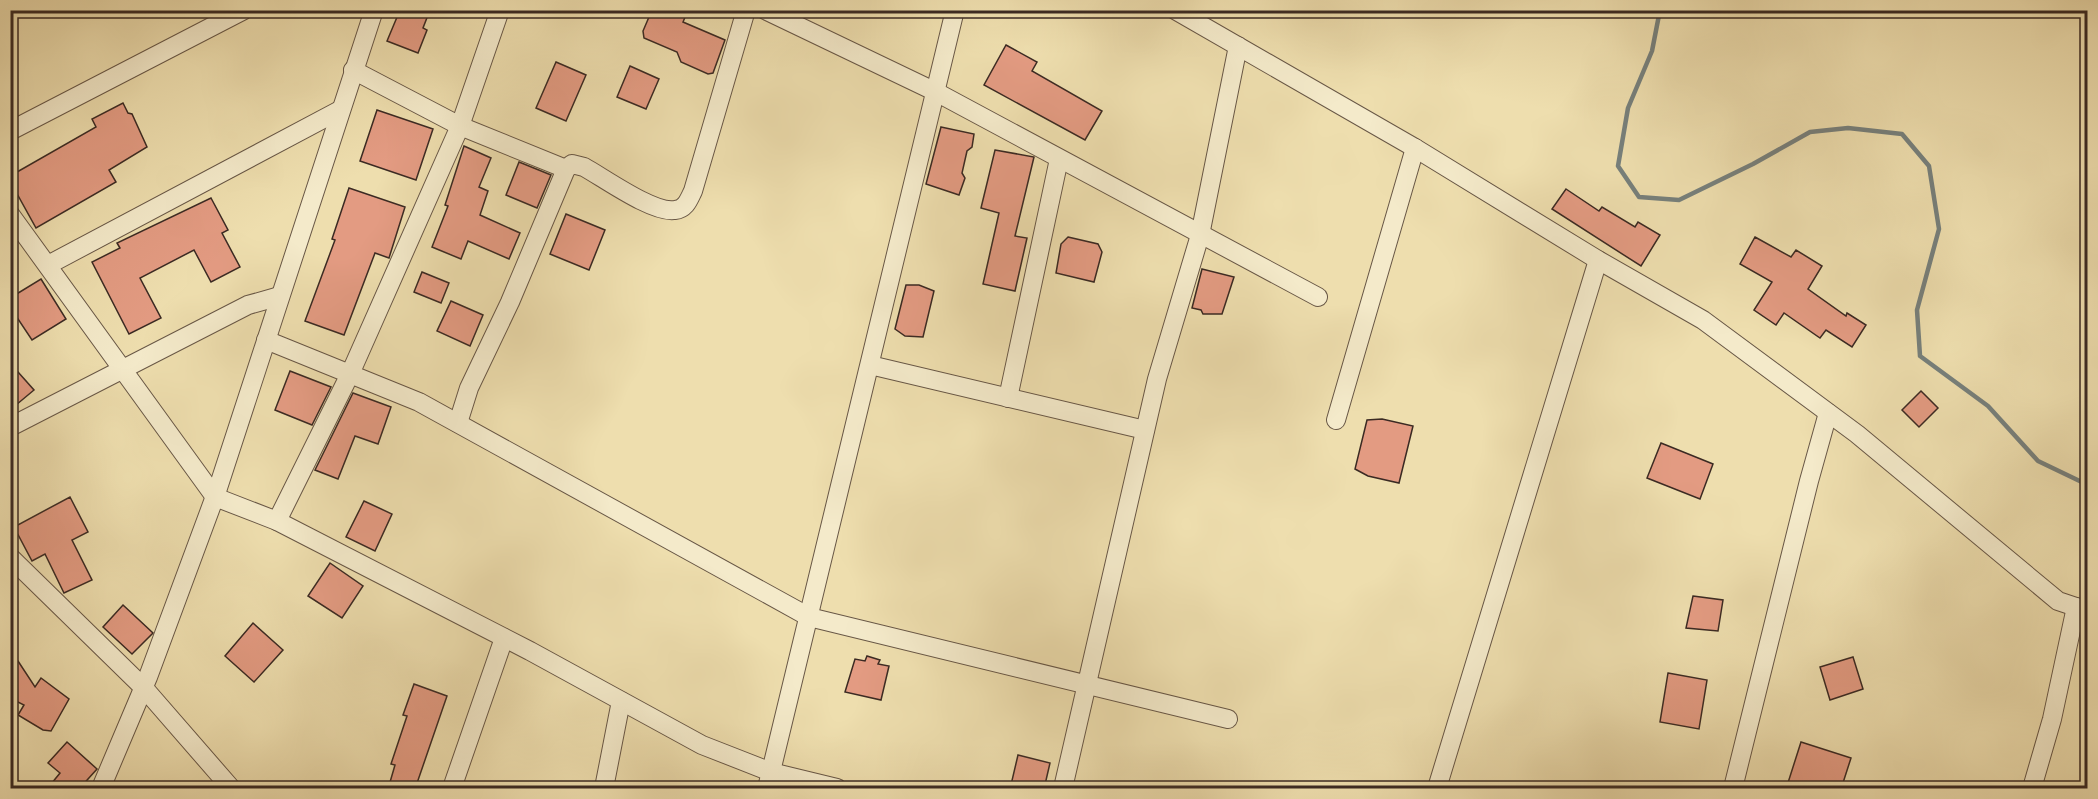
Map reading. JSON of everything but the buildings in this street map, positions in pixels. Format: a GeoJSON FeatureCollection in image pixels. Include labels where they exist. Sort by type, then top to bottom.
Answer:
{"type":"FeatureCollection","features":[{"type":"Feature","properties":{"kind":"street"},"geometry":{"type":"LineString","coordinates":[[10,131],[244,10]]}},
{"type":"Feature","properties":{"kind":"street"},"geometry":{"type":"LineString","coordinates":[[101,789],[144,688],[215,497],[374,10]]}},
{"type":"Feature","properties":{"kind":"street"},"geometry":{"type":"LineString","coordinates":[[277,521],[350,374],[460,126],[500,10]]}},
{"type":"Feature","properties":{"kind":"street"},"geometry":{"type":"LineString","coordinates":[[458,423],[469,388],[510,302],[566,169],[572,164],[584,167],[658,209],[675,210],[685,206],[693,191],[747,10]]}},
{"type":"Feature","properties":{"kind":"street"},"geometry":{"type":"LineString","coordinates":[[765,10],[936,92],[1318,297]]}},
{"type":"Feature","properties":{"kind":"street"},"geometry":{"type":"LineString","coordinates":[[769,780],[955,10]]}},
{"type":"Feature","properties":{"kind":"street"},"geometry":{"type":"LineString","coordinates":[[1175,10],[1415,148],[1598,260],[1703,320],[1828,412],[2058,601],[2082,609],[2032,789]]}},
{"type":"Feature","properties":{"kind":"street"},"geometry":{"type":"LineString","coordinates":[[1063,789],[1089,685],[1157,379],[1200,235],[1238,46]]}},
{"type":"Feature","properties":{"kind":"street"},"geometry":{"type":"LineString","coordinates":[[353,70],[460,126],[566,169]]}},
{"type":"Feature","properties":{"kind":"street"},"geometry":{"type":"LineString","coordinates":[[48,265],[340,110]]}},
{"type":"Feature","properties":{"kind":"street"},"geometry":{"type":"LineString","coordinates":[[1336,420],[1415,148]]}},
{"type":"Feature","properties":{"kind":"street"},"geometry":{"type":"LineString","coordinates":[[1008,398],[1059,159]]}},
{"type":"Feature","properties":{"kind":"street"},"geometry":{"type":"LineString","coordinates":[[10,214],[215,497],[277,521],[504,638],[769,780],[837,789]]}},
{"type":"Feature","properties":{"kind":"street"},"geometry":{"type":"LineString","coordinates":[[1437,789],[1598,260]]}},
{"type":"Feature","properties":{"kind":"street"},"geometry":{"type":"LineString","coordinates":[[10,427],[248,305],[280,296]]}},
{"type":"Feature","properties":{"kind":"street"},"geometry":{"type":"LineString","coordinates":[[266,340],[419,402],[809,617],[1228,719]]}},
{"type":"Feature","properties":{"kind":"street"},"geometry":{"type":"LineString","coordinates":[[870,365],[1145,430]]}},
{"type":"Feature","properties":{"kind":"street"},"geometry":{"type":"LineString","coordinates":[[1733,789],[1828,412]]}},
{"type":"Feature","properties":{"kind":"street"},"geometry":{"type":"LineString","coordinates":[[10,557],[144,688],[231,789]]}},
{"type":"Feature","properties":{"kind":"street"},"geometry":{"type":"LineString","coordinates":[[452,789],[504,638]]}},
{"type":"Feature","properties":{"kind":"street"},"geometry":{"type":"LineString","coordinates":[[604,789],[621,701]]}},
{"type":"Feature","properties":{"kind":"waterway"},"geometry":{"type":"LineString","coordinates":[[1660,10],[1652,51],[1628,108],[1618,166],[1639,197],[1679,200],[1753,164],[1810,132],[1848,128],[1902,134],[1929,166],[1939,229],[1917,310],[1920,356],[1988,406],[2038,461],[2088,485]]}}]}
